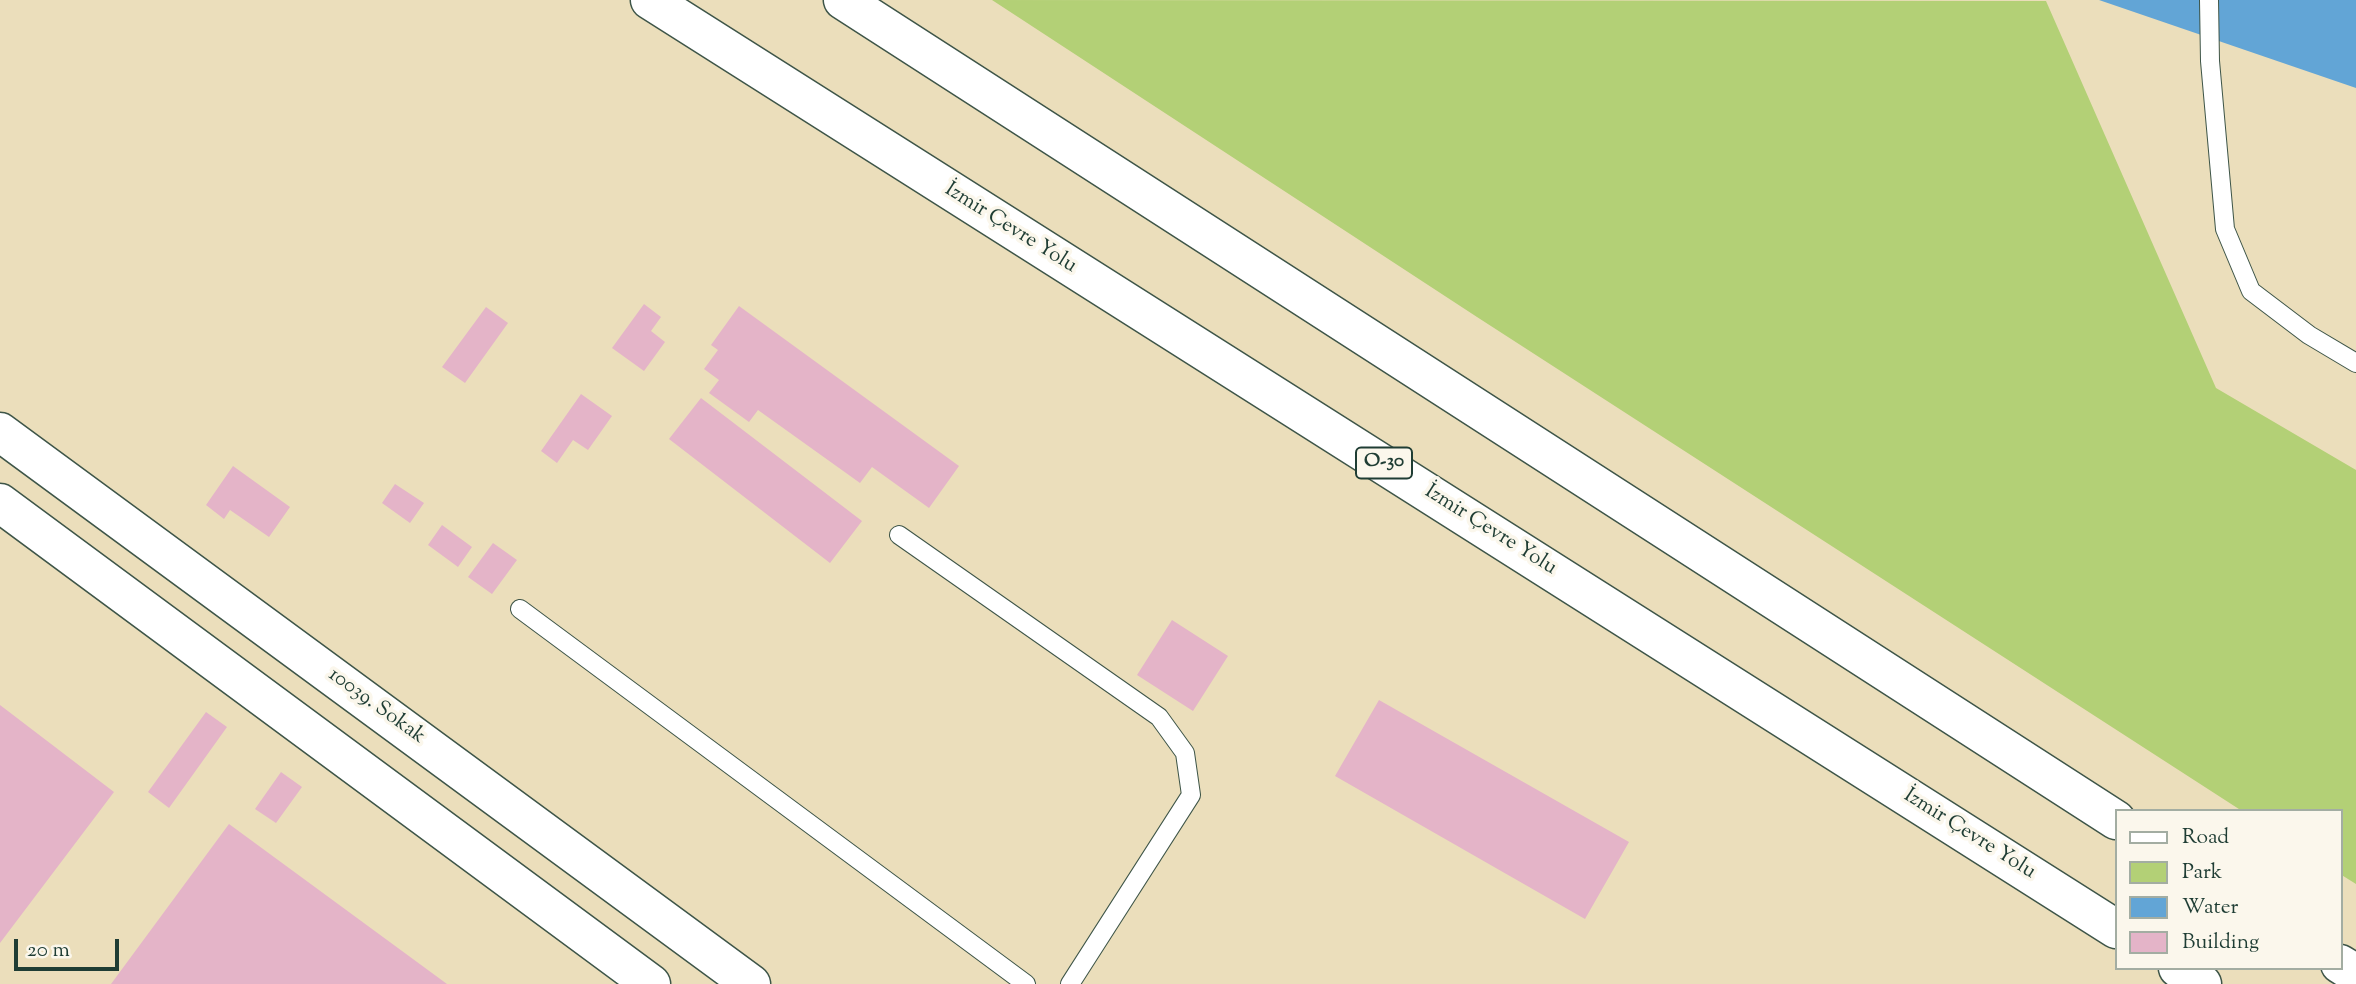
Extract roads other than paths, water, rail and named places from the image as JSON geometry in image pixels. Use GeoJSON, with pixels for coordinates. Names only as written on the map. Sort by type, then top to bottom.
{"type":"FeatureCollection","features":[{"type":"Feature","properties":{"kind":"main road","name":"İzmir Çevre Yolu"},"geometry":{"type":"LineString","coordinates":[[650,0],[2114,928]]}},
{"type":"Feature","properties":{"kind":"main road"},"geometry":{"type":"LineString","coordinates":[[843,0],[2114,819]]}},
{"type":"Feature","properties":{"kind":"main road","name":"10039. Sokak"},"geometry":{"type":"LineString","coordinates":[[0,432],[751,984]]}},
{"type":"Feature","properties":{"kind":"main road"},"geometry":{"type":"LineString","coordinates":[[0,503],[651,984]]}},
{"type":"Feature","properties":{"kind":"main road"},"geometry":{"type":"LineString","coordinates":[[2181,970],[2202,984]]}},
{"type":"Feature","properties":{"kind":"lane"},"geometry":{"type":"LineString","coordinates":[[2209,0],[2210,61],[2225,229],[2251,291],[2309,335],[2356,363]]}},
{"type":"Feature","properties":{"kind":"lane"},"geometry":{"type":"LineString","coordinates":[[899,535],[1159,717],[1185,752],[1191,795],[1070,984]]}},
{"type":"Feature","properties":{"kind":"lane"},"geometry":{"type":"LineString","coordinates":[[520,609],[1026,984]]}},
{"type":"Feature","properties":{"kind":"water"},"geometry":{"type":"Polygon","coordinates":[[[2099,0],[2356,0],[2356,88],[2099,0]]]}}]}
